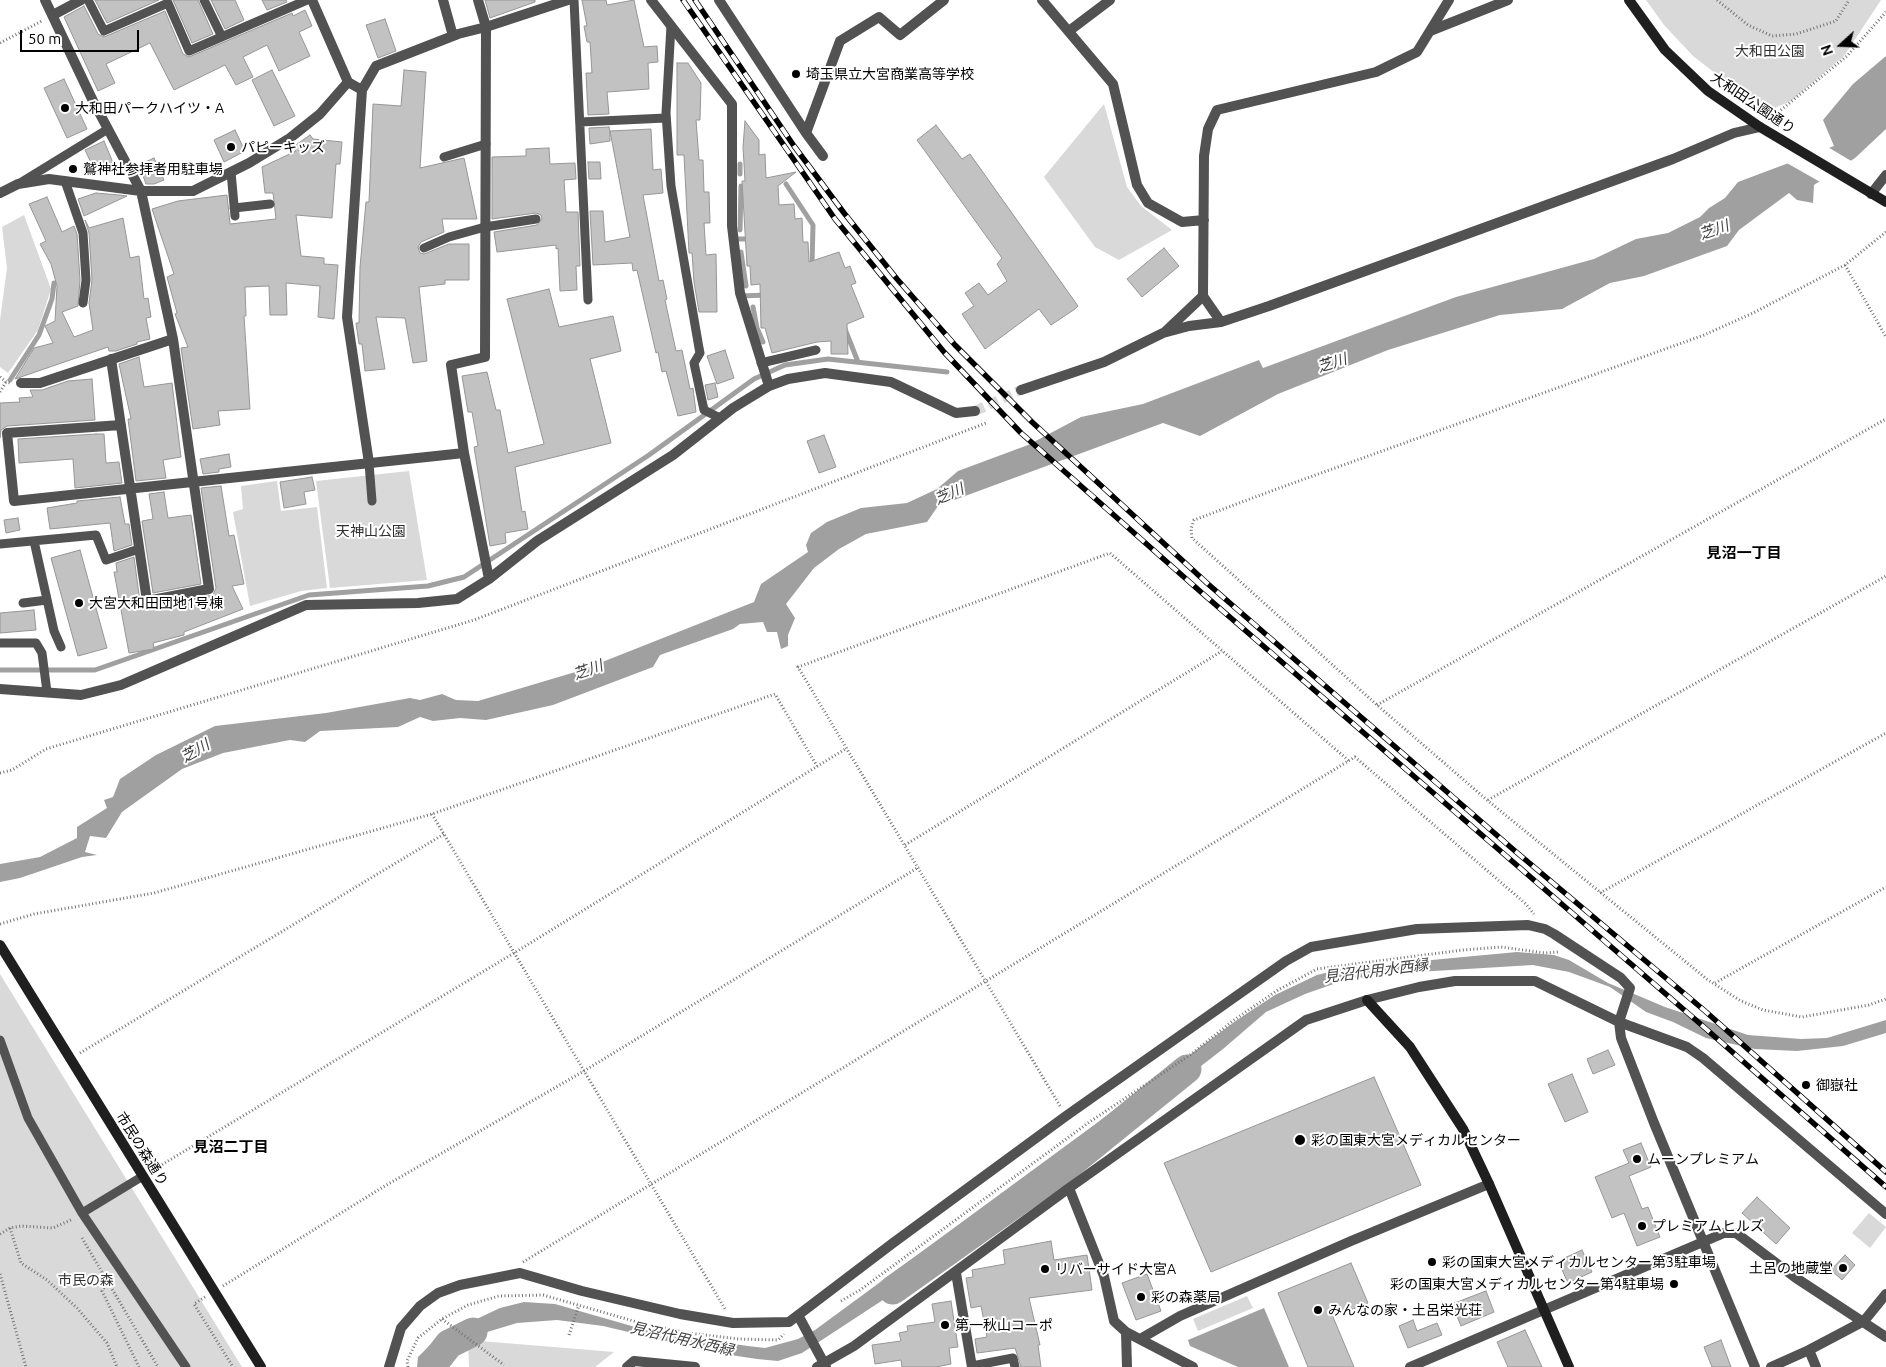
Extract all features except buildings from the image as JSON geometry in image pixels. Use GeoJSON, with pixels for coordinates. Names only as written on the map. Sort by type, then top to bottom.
{"type":"FeatureCollection","features":[{"type":"Feature","properties":{"kind":"street"},"geometry":{"type":"LineString","coordinates":[[45,0],[108,129],[141,191],[173,339],[209,589],[147,601],[112,359]]}},
{"type":"Feature","properties":{"kind":"street"},"geometry":{"type":"LineString","coordinates":[[53,15],[81,0]]}},
{"type":"Feature","properties":{"kind":"street"},"geometry":{"type":"LineString","coordinates":[[312,0],[348,82],[362,90]]}},
{"type":"Feature","properties":{"kind":"street"},"geometry":{"type":"LineString","coordinates":[[443,0],[453,36]]}},
{"type":"Feature","properties":{"kind":"street"},"geometry":{"type":"LineString","coordinates":[[478,0],[486,27],[485,357],[451,365],[464,453],[489,579]]}},
{"type":"Feature","properties":{"kind":"street"},"geometry":{"type":"LineString","coordinates":[[369,463],[347,317],[362,90],[376,66],[453,36],[568,0]]}},
{"type":"Feature","properties":{"kind":"street"},"geometry":{"type":"LineString","coordinates":[[651,0],[732,104],[732,226],[740,294],[769,386]]}},
{"type":"Feature","properties":{"kind":"street"},"geometry":{"type":"LineString","coordinates":[[718,0],[823,156]]}},
{"type":"Feature","properties":{"kind":"street"},"geometry":{"type":"LineString","coordinates":[[806,133],[840,41],[879,17],[900,35],[944,0]]}},
{"type":"Feature","properties":{"kind":"street"},"geometry":{"type":"LineString","coordinates":[[1042,0],[1113,84],[1137,185],[1148,203],[1182,222],[1204,220]]}},
{"type":"Feature","properties":{"kind":"street"},"geometry":{"type":"LineString","coordinates":[[1069,31],[1110,0]]}},
{"type":"Feature","properties":{"kind":"street"},"geometry":{"type":"LineString","coordinates":[[1221,322],[1203,296],[1204,156],[1208,129],[1217,110],[1376,72],[1417,52],[1450,0]]}},
{"type":"Feature","properties":{"kind":"street"},"geometry":{"type":"LineString","coordinates":[[1430,31],[1508,0]]}},
{"type":"Feature","properties":{"kind":"street","name":"大和田公園通り"},"geometry":{"type":"LineString","coordinates":[[1629,0],[1665,50],[1686,72],[1732,110],[1886,202]]}},
{"type":"Feature","properties":{"kind":"street"},"geometry":{"type":"LineString","coordinates":[[0,193],[18,184],[49,179],[141,191],[193,191],[231,172],[290,138],[320,114],[348,82]]}},
{"type":"Feature","properties":{"kind":"street"},"geometry":{"type":"LineString","coordinates":[[1021,390],[1104,362],[1163,333],[1189,326],[1221,322],[1673,159],[1734,133],[1760,127]]}},
{"type":"Feature","properties":{"kind":"street"},"geometry":{"type":"LineString","coordinates":[[1871,194],[1886,175]]}},
{"type":"Feature","properties":{"kind":"street"},"geometry":{"type":"LineString","coordinates":[[1163,333],[1203,296]]}},
{"type":"Feature","properties":{"kind":"street"},"geometry":{"type":"LineString","coordinates":[[21,383],[40,382],[173,339]]}},
{"type":"Feature","properties":{"kind":"street"},"geometry":{"type":"LineString","coordinates":[[0,689],[81,695],[121,685],[306,605],[418,603],[457,599],[489,579],[537,541],[673,455],[720,418],[769,386],[788,379],[825,373],[891,382],[956,413],[976,412]]}},
{"type":"Feature","properties":{"kind":"street"},"geometry":{"type":"LineString","coordinates":[[121,425],[8,433],[14,501],[464,453]]}},
{"type":"Feature","properties":{"kind":"street"},"geometry":{"type":"LineString","coordinates":[[389,1367],[401,1328],[420,1306],[438,1293],[460,1285],[520,1273],[582,1291],[662,1310],[733,1323],[789,1322],[799,1317],[893,1242],[1066,1116],[1286,961],[1311,947],[1417,930],[1528,925],[1545,929],[1621,978],[1630,988],[1621,1018],[1621,1038],[1650,1115],[1755,1367]]}},
{"type":"Feature","properties":{"kind":"street","name":"市民の森通り"},"geometry":{"type":"LineString","coordinates":[[0,945],[261,1367]]}},
{"type":"Feature","properties":{"kind":"street"},"geometry":{"type":"LineString","coordinates":[[799,1317],[823,1366],[956,1273],[1069,1188],[1306,1020],[1367,1000],[1419,987],[1455,981],[1535,981],[1686,1047],[1703,1058],[1886,1214]]}},
{"type":"Feature","properties":{"kind":"street"},"geometry":{"type":"LineString","coordinates":[[1367,1000],[1410,1047],[1437,1086],[1463,1129],[1569,1367]]}},
{"type":"Feature","properties":{"kind":"street"},"geometry":{"type":"LineString","coordinates":[[1140,1339],[1180,1316],[1351,1241],[1489,1184]]}},
{"type":"Feature","properties":{"kind":"street"},"geometry":{"type":"LineString","coordinates":[[1069,1188],[1104,1276],[1114,1321],[1126,1332],[1193,1367]]}},
{"type":"Feature","properties":{"kind":"street"},"geometry":{"type":"LineString","coordinates":[[1410,1367],[1724,1233],[1736,1233],[1796,1278],[1886,1337]]}},
{"type":"Feature","properties":{"kind":"street"},"geometry":{"type":"LineString","coordinates":[[956,1273],[972,1366]]}},
{"type":"Feature","properties":{"kind":"street"},"geometry":{"type":"LineString","coordinates":[[1771,1367],[1809,1350],[1864,1321],[1886,1294]]}},
{"type":"Feature","properties":{"kind":"street"},"geometry":{"type":"LineString","coordinates":[[1126,1332],[1127,1367]]}},
{"type":"Feature","properties":{"kind":"street"},"geometry":{"type":"LineString","coordinates":[[1809,1350],[1816,1367]]}},
{"type":"Feature","properties":{"kind":"street"},"geometry":{"type":"LineString","coordinates":[[627,1367],[634,1361],[695,1367]]}},
{"type":"Feature","properties":{"kind":"lane"},"geometry":{"type":"LineString","coordinates":[[88,0],[104,31],[168,3],[189,51],[307,0]]}},
{"type":"Feature","properties":{"kind":"lane"},"geometry":{"type":"LineString","coordinates":[[204,0],[222,37]]}},
{"type":"Feature","properties":{"kind":"lane"},"geometry":{"type":"LineString","coordinates":[[574,0],[588,300]]}},
{"type":"Feature","properties":{"kind":"lane"},"geometry":{"type":"LineString","coordinates":[[671,26],[666,118],[671,186],[700,353],[694,363],[704,410],[720,418]]}},
{"type":"Feature","properties":{"kind":"lane"},"geometry":{"type":"LineString","coordinates":[[580,122],[666,118]]}},
{"type":"Feature","properties":{"kind":"lane"},"geometry":{"type":"LineString","coordinates":[[18,184],[108,129]]}},
{"type":"Feature","properties":{"kind":"lane"},"geometry":{"type":"LineString","coordinates":[[444,157],[486,144]]}},
{"type":"Feature","properties":{"kind":"lane"},"geometry":{"type":"LineString","coordinates":[[231,172],[234,212],[270,204]]}},
{"type":"Feature","properties":{"kind":"lane"},"geometry":{"type":"LineString","coordinates":[[65,181],[83,233],[86,280],[83,302]]}},
{"type":"Feature","properties":{"kind":"lane"},"geometry":{"type":"LineString","coordinates":[[424,248],[449,237],[485,227],[536,219]]}},
{"type":"Feature","properties":{"kind":"lane"},"geometry":{"type":"LineString","coordinates":[[761,362],[816,350]]}},
{"type":"Feature","properties":{"kind":"lane"},"geometry":{"type":"LineString","coordinates":[[369,463],[372,501]]}},
{"type":"Feature","properties":{"kind":"lane"},"geometry":{"type":"LineString","coordinates":[[0,544],[96,535],[106,560],[139,549]]}},
{"type":"Feature","properties":{"kind":"lane"},"geometry":{"type":"LineString","coordinates":[[34,541],[54,631],[61,647]]}},
{"type":"Feature","properties":{"kind":"lane"},"geometry":{"type":"LineString","coordinates":[[23,603],[47,600]]}},
{"type":"Feature","properties":{"kind":"lane"},"geometry":{"type":"LineString","coordinates":[[0,642],[36,643],[42,653],[46,692]]}},
{"type":"Feature","properties":{"kind":"lane"},"geometry":{"type":"LineString","coordinates":[[0,1040],[28,1118],[82,1213],[186,1367]]}},
{"type":"Feature","properties":{"kind":"lane"},"geometry":{"type":"LineString","coordinates":[[82,1213],[143,1176]]}},
{"type":"Feature","properties":{"kind":"lane"},"geometry":{"type":"LineString","coordinates":[[972,1366],[1013,1358],[1014,1367]]}},
{"type":"Feature","properties":{"kind":"path"},"geometry":{"type":"LineString","coordinates":[[1717,0],[1748,25],[1772,36],[1796,34],[1836,21],[1849,0]]}},
{"type":"Feature","properties":{"kind":"path"},"geometry":{"type":"LineString","coordinates":[[1780,110],[1847,56],[1886,12]]}},
{"type":"Feature","properties":{"kind":"path"},"geometry":{"type":"LineString","coordinates":[[0,43],[53,15]]}},
{"type":"Feature","properties":{"kind":"path"},"geometry":{"type":"LineString","coordinates":[[1886,232],[1845,265],[1704,335],[1194,520],[1191,529],[1192,538],[1376,705],[1600,893],[1715,983],[1741,1001],[1763,1010],[1802,1017],[1869,1005],[1886,999]]}},
{"type":"Feature","properties":{"kind":"path"},"geometry":{"type":"LineString","coordinates":[[1845,265],[1886,337]]}},
{"type":"Feature","properties":{"kind":"path"},"geometry":{"type":"LineString","coordinates":[[0,377],[7,382],[0,392]]}},
{"type":"Feature","properties":{"kind":"path"},"geometry":{"type":"LineString","coordinates":[[1376,705],[1886,419]]}},
{"type":"Feature","properties":{"kind":"path"},"geometry":{"type":"LineString","coordinates":[[0,773],[12,770],[46,750],[474,620],[986,423]]}},
{"type":"Feature","properties":{"kind":"path"},"geometry":{"type":"LineString","coordinates":[[1066,1116],[987,981],[798,668],[1110,553],[1349,761]]}},
{"type":"Feature","properties":{"kind":"path"},"geometry":{"type":"LineString","coordinates":[[1488,800],[1886,576]]}},
{"type":"Feature","properties":{"kind":"path"},"geometry":{"type":"LineString","coordinates":[[905,845],[1222,651]]}},
{"type":"Feature","properties":{"kind":"path"},"geometry":{"type":"LineString","coordinates":[[0,924],[34,914],[154,893],[432,814],[775,694],[817,766]]}},
{"type":"Feature","properties":{"kind":"path"},"geometry":{"type":"LineString","coordinates":[[1600,893],[1886,732]]}},
{"type":"Feature","properties":{"kind":"path"},"geometry":{"type":"LineString","coordinates":[[143,1176],[514,953],[847,748]]}},
{"type":"Feature","properties":{"kind":"path"},"geometry":{"type":"LineString","coordinates":[[499,1277],[1355,757],[1512,891],[1526,904],[1545,929]]}},
{"type":"Feature","properties":{"kind":"path"},"geometry":{"type":"LineString","coordinates":[[432,814],[733,1323]]}},
{"type":"Feature","properties":{"kind":"path"},"geometry":{"type":"LineString","coordinates":[[70,1059],[444,834]]}},
{"type":"Feature","properties":{"kind":"path"},"geometry":{"type":"LineString","coordinates":[[233,1367],[194,1304],[383,1187],[584,1071],[919,868]]}},
{"type":"Feature","properties":{"kind":"path"},"geometry":{"type":"LineString","coordinates":[[1715,983],[1886,887]]}},
{"type":"Feature","properties":{"kind":"path"},"geometry":{"type":"LineString","coordinates":[[836,1303],[860,1290],[1088,1123],[1190,1055],[1234,1020],[1278,990],[1317,969],[1501,947],[1545,953],[1578,951]]}},
{"type":"Feature","properties":{"kind":"path"},"geometry":{"type":"LineString","coordinates":[[0,1234],[10,1228],[53,1228],[72,1220],[76,1228]]}},
{"type":"Feature","properties":{"kind":"path"},"geometry":{"type":"LineString","coordinates":[[10,1228],[21,1262],[47,1280],[77,1308],[107,1343],[117,1367]]}},
{"type":"Feature","properties":{"kind":"path"},"geometry":{"type":"LineString","coordinates":[[81,1235],[158,1367]]}},
{"type":"Feature","properties":{"kind":"path"},"geometry":{"type":"LineString","coordinates":[[0,1274],[26,1367]]}},
{"type":"Feature","properties":{"kind":"path"},"geometry":{"type":"LineString","coordinates":[[108,1282],[102,1291],[139,1367]]}},
{"type":"Feature","properties":{"kind":"path"},"geometry":{"type":"LineString","coordinates":[[408,1367],[407,1361],[418,1338],[442,1319],[468,1305],[499,1296],[542,1295],[637,1322],[688,1333],[754,1340]]}},
{"type":"Feature","properties":{"kind":"path"},"geometry":{"type":"LineString","coordinates":[[569,1336],[579,1305]]}},
{"type":"Feature","properties":{"kind":"path"},"geometry":{"type":"LineString","coordinates":[[442,1319],[504,1366]]}},
{"type":"Feature","properties":{"kind":"green space","name":"大和田公園"},"geometry":{"type":"Polygon","coordinates":[[[1646,0],[1881,0],[1844,56],[1791,101],[1765,112],[1693,56],[1664,25],[1646,0]]]}},
{"type":"Feature","properties":{"kind":"green space"},"geometry":{"type":"Polygon","coordinates":[[[1104,104],[1127,187],[1141,206],[1172,230],[1119,260],[1095,247],[1044,177],[1104,104]]]}},
{"type":"Feature","properties":{"kind":"green space"},"geometry":{"type":"Polygon","coordinates":[[[24,215],[51,289],[38,330],[8,373],[0,367],[0,320],[7,268],[2,227],[24,215]]]}},
{"type":"Feature","properties":{"kind":"green space","name":"天神山公園"},"geometry":{"type":"Polygon","coordinates":[[[409,471],[427,580],[330,588],[316,481],[409,471]]]}},
{"type":"Feature","properties":{"kind":"green space"},"geometry":{"type":"Polygon","coordinates":[[[277,481],[281,511],[317,507],[327,588],[301,591],[250,606],[233,512],[243,509],[241,486],[277,481]]]}},
{"type":"Feature","properties":{"kind":"green space","name":"市民の森"},"geometry":{"type":"Polygon","coordinates":[[[0,974],[242,1367],[0,1367],[0,974]]]}},
{"type":"Feature","properties":{"kind":"green space"},"geometry":{"type":"Polygon","coordinates":[[[1869,1213],[1886,1227],[1870,1248],[1852,1233],[1869,1213]]]}},
{"type":"Feature","properties":{"kind":"green space"},"geometry":{"type":"Polygon","coordinates":[[[1247,1296],[1253,1308],[1198,1331],[1193,1319],[1247,1296]]]}},
{"type":"Feature","properties":{"kind":"green space"},"geometry":{"type":"Polygon","coordinates":[[[468,1340],[614,1352],[595,1367],[469,1367],[468,1340]]]}},
{"type":"Feature","properties":{"kind":"water","name":"芝川"},"geometry":{"type":"Polygon","coordinates":[[[1886,56],[1886,129],[1855,158],[1814,185],[1813,203],[1797,200],[1789,193],[1739,230],[1727,246],[1644,276],[1610,283],[1562,309],[1500,315],[1388,350],[1278,394],[1200,436],[1163,423],[938,506],[927,522],[866,534],[839,549],[814,568],[786,604],[795,618],[788,635],[788,646],[781,649],[777,632],[767,632],[763,622],[740,624],[733,629],[660,655],[653,667],[553,705],[486,720],[460,718],[433,721],[420,717],[398,727],[320,731],[305,742],[290,740],[223,753],[182,769],[122,812],[106,838],[90,836],[85,852],[97,855],[82,857],[20,878],[0,882],[0,864],[40,857],[77,838],[77,827],[107,808],[104,800],[113,797],[120,779],[156,755],[215,726],[326,713],[410,698],[420,700],[442,694],[456,700],[478,701],[582,670],[754,602],[761,584],[808,552],[806,545],[811,533],[827,522],[861,508],[907,503],[937,489],[958,471],[1028,445],[1081,417],[1143,404],[1259,360],[1263,368],[1456,297],[1594,259],[1636,239],[1668,233],[1700,217],[1709,208],[1725,198],[1738,182],[1834,146],[1823,120],[1853,84],[1886,56]]]}},
{"type":"Feature","properties":{"kind":"water","name":"見沼代用水西縁"},"geometry":{"type":"Polygon","coordinates":[[[1517,952],[1554,955],[1569,960],[1608,983],[1665,1007],[1748,1035],[1801,1039],[1827,1038],[1886,1020],[1886,1033],[1843,1046],[1797,1051],[1755,1049],[1706,1038],[1673,1022],[1646,1012],[1610,987],[1569,972],[1533,965],[1384,974],[1345,980],[1305,994],[1266,1012],[1223,1049],[1174,1087],[1156,1094],[1148,1102],[1142,1101],[1096,1139],[1085,1144],[1069,1160],[1064,1163],[1061,1161],[1051,1172],[934,1258],[918,1277],[802,1353],[778,1361],[757,1359],[717,1353],[603,1326],[557,1320],[517,1323],[484,1333],[433,1357],[433,1367],[417,1367],[418,1357],[447,1333],[500,1308],[524,1302],[555,1304],[656,1333],[748,1346],[765,1348],[798,1339],[815,1330],[1237,1020],[1275,995],[1317,975],[1346,968],[1517,952]]]}},
{"type":"Feature","properties":{"kind":"water"},"geometry":{"type":"Polygon","coordinates":[[[1264,1308],[1289,1367],[1238,1367],[1190,1346],[1188,1340],[1264,1308]]]}},
{"type":"Feature","properties":{"kind":"pier"},"geometry":{"type":"Polygon","coordinates":[[[1826,146],[1853,162],[1822,183],[1785,162],[1826,146]]]}},
{"type":"Feature","properties":{"kind":"waterway"},"geometry":{"type":"LineString","coordinates":[[740,164],[740,174]]}},
{"type":"Feature","properties":{"kind":"waterway"},"geometry":{"type":"LineString","coordinates":[[786,184],[813,225],[812,265]]}},
{"type":"Feature","properties":{"kind":"waterway"},"geometry":{"type":"LineString","coordinates":[[740,230],[741,186]]}},
{"type":"Feature","properties":{"kind":"waterway"},"geometry":{"type":"LineString","coordinates":[[733,239],[751,239]]}},
{"type":"Feature","properties":{"kind":"waterway"},"geometry":{"type":"LineString","coordinates":[[741,252],[746,286]]}},
{"type":"Feature","properties":{"kind":"waterway"},"geometry":{"type":"LineString","coordinates":[[10,380],[39,335],[52,299],[54,283]]}},
{"type":"Feature","properties":{"kind":"waterway"},"geometry":{"type":"LineString","coordinates":[[741,296],[767,295]]}},
{"type":"Feature","properties":{"kind":"waterway"},"geometry":{"type":"LineString","coordinates":[[753,307],[757,328],[763,342]]}},
{"type":"Feature","properties":{"kind":"waterway"},"geometry":{"type":"LineString","coordinates":[[845,329],[858,362]]}},
{"type":"Feature","properties":{"kind":"waterway"},"geometry":{"type":"LineString","coordinates":[[0,670],[95,670],[309,595],[428,586],[464,577],[649,455],[754,379],[785,365],[828,359],[947,372]]}},
{"type":"Feature","properties":{"kind":"waterway","name":"見沼代用水西緑"},"geometry":{"type":"LineString","coordinates":[[893,1290],[1066,1167],[1187,1069]]}},
{"type":"Feature","properties":{"kind":"waterway","name":"見沼代用水西緑"},"geometry":{"type":"LineString","coordinates":[[434,1367],[435,1362],[449,1344],[473,1332]]}},
{"type":"Feature","properties":{"kind":"tunnel"},"geometry":{"type":"LineString","coordinates":[[975,411],[1021,390]]}},
{"type":"Feature","properties":{"kind":"railway"},"geometry":{"type":"LineString","coordinates":[[683,0],[835,219],[944,352],[1021,433],[1202,593],[1886,1187]]}},
{"type":"Feature","properties":{"kind":"railway"},"geometry":{"type":"LineString","coordinates":[[695,0],[794,146],[844,213],[897,279],[955,345],[1032,422],[1208,584],[1515,851],[1705,1011],[1886,1172]]}},
{"type":"Feature","properties":{"kind":"place","name":"埼玉県立大宮商業高等学校"},"geometry":{"type":"Point","coordinates":[796,74]}},
{"type":"Feature","properties":{"kind":"place","name":"大和田パークハイツ・A"},"geometry":{"type":"Point","coordinates":[65,108]}},
{"type":"Feature","properties":{"kind":"place","name":"パピーキッズ"},"geometry":{"type":"Point","coordinates":[231,147]}},
{"type":"Feature","properties":{"kind":"place","name":"鷲神社参拝者用駐車場"},"geometry":{"type":"Point","coordinates":[73,169]}},
{"type":"Feature","properties":{"kind":"place","name":"大宮大和田団地1号棟"},"geometry":{"type":"Point","coordinates":[79,603]}},
{"type":"Feature","properties":{"kind":"place","name":"御嶽社"},"geometry":{"type":"Point","coordinates":[1806,1085]}},
{"type":"Feature","properties":{"kind":"place","name":"彩の国東大宮メディカルセンター"},"geometry":{"type":"Point","coordinates":[1300,1140]}},
{"type":"Feature","properties":{"kind":"place","name":"ムーンプレミアム"},"geometry":{"type":"Point","coordinates":[1637,1159]}},
{"type":"Feature","properties":{"kind":"place","name":"プレミアムヒルズ"},"geometry":{"type":"Point","coordinates":[1642,1226]}},
{"type":"Feature","properties":{"kind":"place","name":"彩の国東大宮メディカルセンター第3駐車場"},"geometry":{"type":"Point","coordinates":[1432,1262]}},
{"type":"Feature","properties":{"kind":"place","name":"土呂の地蔵堂"},"geometry":{"type":"Point","coordinates":[1843,1268]}},
{"type":"Feature","properties":{"kind":"place","name":"リバーサイド大宮A"},"geometry":{"type":"Point","coordinates":[1045,1269]}},
{"type":"Feature","properties":{"kind":"place","name":"彩の国東大宮メディカルセンター第4駐車場"},"geometry":{"type":"Point","coordinates":[1674,1284]}},
{"type":"Feature","properties":{"kind":"place","name":"彩の森薬局"},"geometry":{"type":"Point","coordinates":[1141,1297]}},
{"type":"Feature","properties":{"kind":"place","name":"みんなの家・土呂栄光荘"},"geometry":{"type":"Point","coordinates":[1318,1310]}},
{"type":"Feature","properties":{"kind":"place","name":"第一秋山コーポ"},"geometry":{"type":"Point","coordinates":[945,1325]}},
{"type":"Feature","properties":{"kind":"district","name":"見沼一丁目"},"geometry":{"type":"Point","coordinates":[1744,553]}},
{"type":"Feature","properties":{"kind":"district","name":"見沼二丁目"},"geometry":{"type":"Point","coordinates":[231,1147]}}]}
